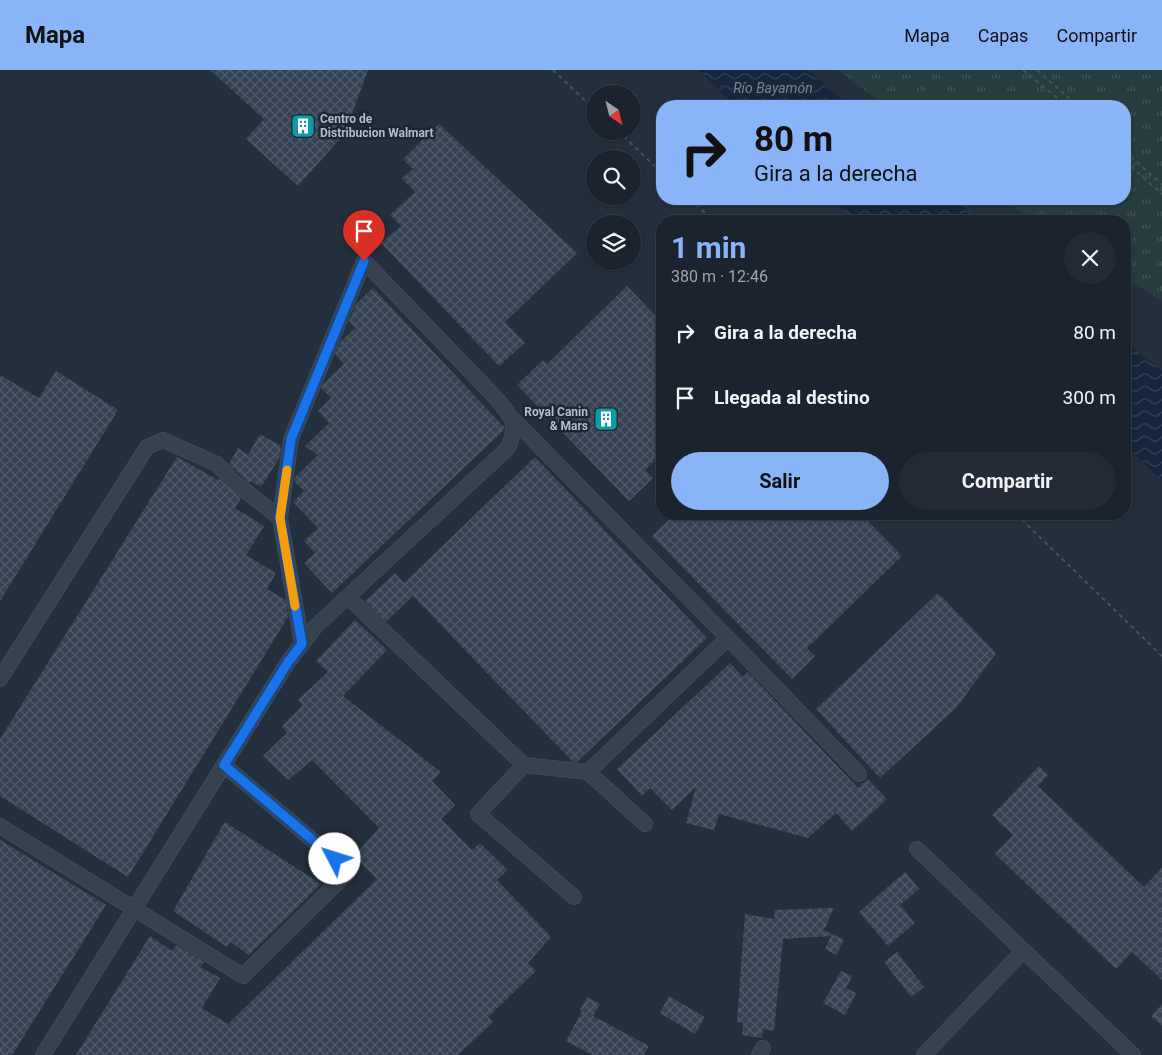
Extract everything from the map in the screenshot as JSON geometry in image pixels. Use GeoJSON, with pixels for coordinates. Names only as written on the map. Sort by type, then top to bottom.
{"type":"FeatureCollection","features":[{"type":"Feature","properties":{"kind":"street"},"geometry":{"type":"LineString","coordinates":[[302,644],[280,518],[291,439],[364,261],[495,397],[511,417],[859,774]]}},
{"type":"Feature","properties":{"kind":"street"},"geometry":{"type":"LineString","coordinates":[[43,1055],[288,662],[315,627],[508,448],[514,435],[511,417]]}},
{"type":"Feature","properties":{"kind":"street"},"geometry":{"type":"LineString","coordinates":[[0,679],[147,446],[163,440],[217,464],[234,482],[280,518]]}},
{"type":"Feature","properties":{"kind":"street"},"geometry":{"type":"LineString","coordinates":[[348,596],[524,765],[588,772],[645,824]]}},
{"type":"Feature","properties":{"kind":"street"},"geometry":{"type":"LineString","coordinates":[[588,772],[728,638]]}},
{"type":"Feature","properties":{"kind":"street"},"geometry":{"type":"LineString","coordinates":[[0,826],[243,976],[349,871],[224,765]]}},
{"type":"Feature","properties":{"kind":"street"},"geometry":{"type":"LineString","coordinates":[[524,765],[478,814],[574,897]]}},
{"type":"Feature","properties":{"kind":"street"},"geometry":{"type":"LineString","coordinates":[[917,849],[1133,1055]]}},
{"type":"Feature","properties":{"kind":"street"},"geometry":{"type":"LineString","coordinates":[[924,1055],[1023,951]]}},
{"type":"Feature","properties":{"kind":"path"},"geometry":{"type":"LineString","coordinates":[[553,70],[586,101]]}},
{"type":"Feature","properties":{"kind":"path"},"geometry":{"type":"LineString","coordinates":[[1023,70],[1060,100]]}},
{"type":"Feature","properties":{"kind":"path"},"geometry":{"type":"LineString","coordinates":[[1037,70],[1071,100]]}},
{"type":"Feature","properties":{"kind":"path"},"geometry":{"type":"LineString","coordinates":[[627,140],[656,167]]}},
{"type":"Feature","properties":{"kind":"path"},"geometry":{"type":"LineString","coordinates":[[1131,157],[1162,185]]}},
{"type":"Feature","properties":{"kind":"path"},"geometry":{"type":"LineString","coordinates":[[1131,166],[1162,194]]}},
{"type":"Feature","properties":{"kind":"path"},"geometry":{"type":"LineString","coordinates":[[697,205],[707,215]]}},
{"type":"Feature","properties":{"kind":"path"},"geometry":{"type":"LineString","coordinates":[[1022,520],[1162,656]]}},
{"type":"Feature","properties":{"kind":"green space"},"geometry":{"type":"Polygon","coordinates":[[[839,70],[1162,70],[1162,301],[1131,282],[1131,215],[1025,215],[1011,205],[1131,205],[1131,100],[877,100],[839,70]]]}},
{"type":"Feature","properties":{"kind":"water","name":"Río Bayamón"},"geometry":{"type":"Polygon","coordinates":[[[699,70],[808,70],[842,100],[729,100],[699,70]]]}},
{"type":"Feature","properties":{"kind":"water"},"geometry":{"type":"Polygon","coordinates":[[[838,205],[961,205],[972,215],[848,215],[838,205]]]}},
{"type":"Feature","properties":{"kind":"water"},"geometry":{"type":"Polygon","coordinates":[[[1131,347],[1162,371],[1162,480],[1131,452],[1131,347]]]}},
{"type":"Feature","properties":{"kind":"building","name":"Centro de Distribucion Walmart"},"geometry":{"type":"Polygon","coordinates":[[[210,70],[368,70],[345,133],[298,186],[246,139],[264,119],[210,70]]]}},
{"type":"Feature","properties":{"kind":"building"},"geometry":{"type":"Polygon","coordinates":[[[439,124],[577,253],[505,322],[525,343],[499,366],[381,243],[401,226],[390,215],[415,192],[402,178],[413,169],[403,159],[439,124]]]}},
{"type":"Feature","properties":{"kind":"building","name":"Royal Canin & Mars"},"geometry":{"type":"Polygon","coordinates":[[[627,286],[656,317],[656,459],[645,470],[653,478],[629,501],[517,385],[543,360],[547,364],[627,286]]]}},
{"type":"Feature","properties":{"kind":"building"},"geometry":{"type":"Polygon","coordinates":[[[373,288],[504,427],[504,430],[332,593],[304,563],[315,553],[304,541],[318,528],[293,502],[304,491],[294,481],[294,478],[318,455],[305,446],[329,423],[318,411],[331,398],[321,388],[344,364],[335,354],[340,342],[355,328],[349,321],[356,304],[373,288]]]}},
{"type":"Feature","properties":{"kind":"building"},"geometry":{"type":"Polygon","coordinates":[[[56,371],[118,410],[0,601],[0,375],[39,398],[56,371]]]}},
{"type":"Feature","properties":{"kind":"building"},"geometry":{"type":"Polygon","coordinates":[[[260,434],[281,446],[280,457],[261,487],[251,481],[249,483],[229,464],[238,448],[248,455],[260,434]]]}},
{"type":"Feature","properties":{"kind":"building"},"geometry":{"type":"Polygon","coordinates":[[[177,457],[219,479],[241,498],[235,508],[264,526],[246,555],[276,573],[267,589],[286,600],[288,617],[128,877],[0,796],[0,739],[177,457]]]}},
{"type":"Feature","properties":{"kind":"building"},"geometry":{"type":"Polygon","coordinates":[[[535,457],[707,638],[577,762],[573,762],[413,596],[386,622],[365,601],[395,573],[404,583],[535,457]]]}},
{"type":"Feature","properties":{"kind":"building"},"geometry":{"type":"Polygon","coordinates":[[[669,520],[867,520],[902,556],[807,648],[815,656],[792,679],[652,536],[669,520]]]}},
{"type":"Feature","properties":{"kind":"building"},"geometry":{"type":"Polygon","coordinates":[[[938,593],[996,653],[957,707],[880,778],[816,709],[938,593]]]}},
{"type":"Feature","properties":{"kind":"building"},"geometry":{"type":"Polygon","coordinates":[[[355,620],[387,650],[343,696],[441,772],[432,781],[455,805],[441,819],[472,850],[480,843],[508,870],[497,880],[551,937],[528,963],[536,971],[488,1017],[493,1022],[458,1055],[76,1055],[150,936],[172,951],[176,945],[204,962],[200,967],[220,978],[202,1008],[228,1024],[377,879],[354,856],[379,828],[312,760],[288,780],[263,756],[287,733],[282,726],[303,705],[298,700],[328,672],[316,661],[355,620]]]}},
{"type":"Feature","properties":{"kind":"building"},"geometry":{"type":"Polygon","coordinates":[[[730,663],[743,677],[748,672],[858,788],[868,779],[887,799],[852,831],[836,813],[808,838],[719,814],[714,830],[686,823],[696,787],[672,810],[650,788],[642,796],[617,769],[730,663]]]}},
{"type":"Feature","properties":{"kind":"building"},"geometry":{"type":"Polygon","coordinates":[[[1039,766],[1048,775],[1038,786],[1144,887],[1162,868],[1162,980],[1132,952],[1116,969],[995,854],[1013,835],[992,815],[1039,766]]]}},
{"type":"Feature","properties":{"kind":"building"},"geometry":{"type":"Polygon","coordinates":[[[225,822],[321,884],[249,955],[231,942],[227,947],[173,911],[225,822]]]}},
{"type":"Feature","properties":{"kind":"building"},"geometry":{"type":"Polygon","coordinates":[[[0,840],[106,905],[12,1055],[0,1055],[0,840]]]}},
{"type":"Feature","properties":{"kind":"building"},"geometry":{"type":"Polygon","coordinates":[[[905,872],[919,889],[900,905],[915,923],[888,946],[859,912],[905,872]]]}},
{"type":"Feature","properties":{"kind":"building"},"geometry":{"type":"Polygon","coordinates":[[[834,908],[824,930],[844,940],[836,955],[825,949],[831,936],[783,939],[774,1031],[763,1029],[762,1038],[742,1035],[743,1023],[737,1022],[745,914],[774,919],[775,910],[834,908]]]}},
{"type":"Feature","properties":{"kind":"building"},"geometry":{"type":"Polygon","coordinates":[[[897,952],[924,987],[911,997],[884,962],[897,952]]]}},
{"type":"Feature","properties":{"kind":"building"},"geometry":{"type":"Polygon","coordinates":[[[841,971],[852,976],[846,988],[856,993],[845,1015],[823,1003],[841,971]]]}},
{"type":"Feature","properties":{"kind":"building"},"geometry":{"type":"Polygon","coordinates":[[[669,996],[705,1017],[695,1034],[660,1013],[669,996]]]}},
{"type":"Feature","properties":{"kind":"building"},"geometry":{"type":"Polygon","coordinates":[[[587,997],[600,1004],[593,1016],[649,1046],[644,1055],[592,1055],[566,1041],[582,1011],[580,1010],[587,997]]]}},
{"type":"Feature","properties":{"kind":"building"},"geometry":{"type":"Polygon","coordinates":[[[1162,1004],[1162,1026],[1151,1016],[1162,1004]]]}},
{"type":"Feature","properties":{"kind":"slow traffic"},"geometry":{"type":"LineString","coordinates":[[287,470],[280,518],[295,606]]}},
{"type":"Feature","properties":{"kind":"place","name":"Centro de Distribucion Walmart"},"geometry":{"type":"Point","coordinates":[303,126]}},
{"type":"Feature","properties":{"kind":"place","name":"Royal Canin & Mars"},"geometry":{"type":"Point","coordinates":[606,419]}},
{"type":"Feature","properties":{"kind":"route"},"geometry":{"type":"LineString","coordinates":[[335,859],[224,765],[288,662],[302,644],[280,518],[291,439],[364,261]]}}]}
